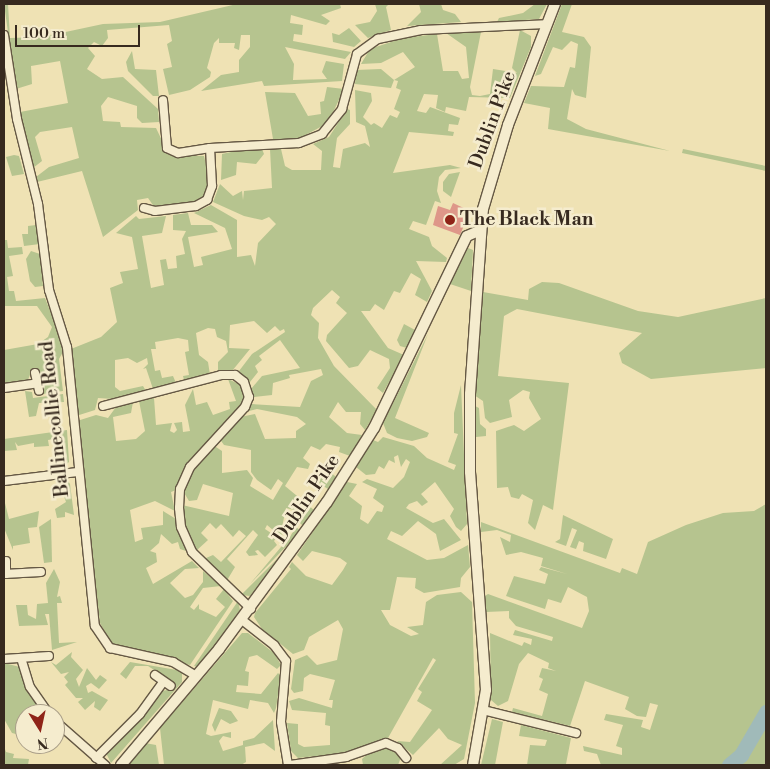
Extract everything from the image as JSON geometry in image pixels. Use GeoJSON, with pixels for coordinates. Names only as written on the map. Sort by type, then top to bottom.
{"type":"FeatureCollection","features":[{"type":"Feature","properties":{"kind":"street","name":"Dublin Pike"},"geometry":{"type":"LineString","coordinates":[[472,765],[486,690],[470,472],[470,394],[481,230],[490,178],[555,4]]}},
{"type":"Feature","properties":{"kind":"street"},"geometry":{"type":"LineString","coordinates":[[164,100],[167,148],[178,153],[210,148],[299,143],[322,134],[342,109],[357,54],[378,39],[428,30],[547,24]]}},
{"type":"Feature","properties":{"kind":"street","name":"Ballinecollie Road"},"geometry":{"type":"LineString","coordinates":[[4,35],[16,119],[38,204],[49,290],[67,347],[76,472],[98,633],[110,648],[121,653],[173,662],[196,676]]}},
{"type":"Feature","properties":{"kind":"street"},"geometry":{"type":"LineString","coordinates":[[144,208],[170,210],[196,206],[207,200],[213,179],[210,148]]}},
{"type":"Feature","properties":{"kind":"street","name":"Dublin Pike"},"geometry":{"type":"LineString","coordinates":[[120,765],[242,620],[297,548],[374,428],[467,236],[481,230]]}},
{"type":"Feature","properties":{"kind":"street"},"geometry":{"type":"LineString","coordinates":[[4,388],[38,387],[35,372]]}},
{"type":"Feature","properties":{"kind":"street"},"geometry":{"type":"LineString","coordinates":[[103,406],[221,375],[235,375],[244,382],[248,397],[245,407],[190,467],[180,489],[179,508],[180,527],[192,552],[251,608]]}},
{"type":"Feature","properties":{"kind":"street"},"geometry":{"type":"LineString","coordinates":[[4,481],[76,472]]}},
{"type":"Feature","properties":{"kind":"street"},"geometry":{"type":"LineString","coordinates":[[6,561],[5,574],[41,572]]}},
{"type":"Feature","properties":{"kind":"street"},"geometry":{"type":"LineString","coordinates":[[242,620],[274,645],[286,661],[281,722],[290,765],[346,758],[386,743],[398,748],[406,758]]}},
{"type":"Feature","properties":{"kind":"street"},"geometry":{"type":"LineString","coordinates":[[4,659],[49,656]]}},
{"type":"Feature","properties":{"kind":"street"},"geometry":{"type":"LineString","coordinates":[[21,658],[30,687],[42,704]]}},
{"type":"Feature","properties":{"kind":"street"},"geometry":{"type":"LineString","coordinates":[[155,675],[162,682],[172,686]]}},
{"type":"Feature","properties":{"kind":"street"},"geometry":{"type":"LineString","coordinates":[[96,758],[140,714],[162,682]]}},
{"type":"Feature","properties":{"kind":"street"},"geometry":{"type":"LineString","coordinates":[[483,710],[576,733]]}},
{"type":"Feature","properties":{"kind":"street"},"geometry":{"type":"LineString","coordinates":[[65,730],[105,765]]}},
{"type":"Feature","properties":{"kind":"green space"},"geometry":{"type":"Polygon","coordinates":[[[4,4],[8,4],[10,38],[42,37],[103,24],[160,22],[237,4],[340,4],[341,8],[321,15],[330,21],[326,25],[291,15],[290,23],[303,25],[302,35],[294,34],[293,41],[351,52],[345,59],[285,47],[294,64],[293,80],[327,79],[322,72],[326,61],[344,64],[342,81],[264,86],[262,81],[201,91],[221,75],[239,72],[239,60],[250,47],[250,35],[241,35],[239,50],[234,48],[235,43],[219,43],[219,38],[214,43],[207,68],[211,72],[210,77],[190,90],[169,95],[163,69],[172,67],[167,44],[172,41],[169,25],[107,30],[108,38],[102,46],[94,42],[88,48],[95,56],[87,69],[102,79],[123,77],[158,109],[159,122],[142,123],[137,118],[137,106],[108,97],[101,106],[103,121],[120,122],[121,127],[156,128],[169,155],[204,156],[210,182],[205,197],[198,202],[155,208],[148,198],[137,200],[138,210],[103,237],[82,171],[37,182],[36,177],[49,167],[79,158],[72,127],[40,132],[35,137],[42,161],[33,168],[20,112],[68,103],[60,61],[31,66],[32,84],[16,89],[4,4]]]}},
{"type":"Feature","properties":{"kind":"green space"},"geometry":{"type":"Polygon","coordinates":[[[375,4],[389,4],[386,7],[391,30],[368,38],[355,25],[370,22],[377,11],[375,4]]]}},
{"type":"Feature","properties":{"kind":"green space"},"geometry":{"type":"Polygon","coordinates":[[[419,4],[441,4],[443,10],[455,14],[461,22],[407,26],[421,12],[419,4]]]}},
{"type":"Feature","properties":{"kind":"green space"},"geometry":{"type":"Polygon","coordinates":[[[535,4],[547,4],[539,19],[497,22],[499,18],[523,13],[535,4]]]}},
{"type":"Feature","properties":{"kind":"green space"},"geometry":{"type":"Polygon","coordinates":[[[562,4],[572,4],[562,32],[584,37],[591,47],[586,98],[575,95],[572,89],[567,119],[586,129],[670,151],[548,129],[550,108],[524,103],[531,86],[564,87],[570,67],[575,68],[578,44],[571,41],[562,50],[553,47],[541,74],[535,76],[562,4]]]}},
{"type":"Feature","properties":{"kind":"green space"},"geometry":{"type":"Polygon","coordinates":[[[349,28],[361,41],[354,47],[333,42],[332,33],[339,35],[349,28]]]}},
{"type":"Feature","properties":{"kind":"green space"},"geometry":{"type":"Polygon","coordinates":[[[520,30],[531,36],[531,47],[510,98],[469,97],[466,111],[446,107],[445,112],[436,108],[438,95],[424,94],[417,111],[426,113],[430,107],[460,118],[458,125],[449,124],[448,131],[454,132],[453,136],[409,132],[393,173],[450,165],[461,168],[445,170],[439,177],[437,191],[441,203],[435,201],[426,225],[413,221],[409,229],[429,237],[432,246],[447,258],[446,262],[416,261],[432,291],[427,302],[415,295],[421,279],[411,273],[400,293],[394,291],[384,310],[375,304],[370,311],[361,311],[388,348],[404,355],[383,393],[377,388],[390,368],[389,359],[370,350],[358,366],[349,368],[326,341],[327,335],[347,313],[336,303],[340,297],[332,290],[313,308],[311,315],[319,323],[318,338],[334,366],[377,410],[365,430],[360,424],[361,412],[346,412],[338,402],[329,417],[347,433],[362,435],[350,456],[339,452],[340,447],[326,444],[320,450],[311,446],[303,458],[310,464],[308,469],[297,467],[285,486],[314,510],[304,527],[296,519],[298,511],[286,508],[281,532],[284,538],[288,540],[296,527],[301,531],[250,584],[286,541],[267,525],[265,529],[277,537],[274,541],[277,545],[265,557],[258,550],[255,551],[258,555],[249,556],[246,552],[258,535],[253,530],[227,559],[235,567],[226,582],[205,562],[206,558],[213,555],[221,562],[246,536],[239,530],[233,537],[221,524],[216,529],[210,523],[201,533],[208,540],[196,551],[184,525],[182,505],[229,516],[233,493],[203,484],[197,500],[189,501],[183,491],[192,469],[211,447],[216,447],[222,451],[222,473],[247,470],[253,478],[250,486],[273,500],[283,483],[278,479],[271,490],[257,480],[251,472],[251,450],[224,445],[219,438],[240,417],[255,414],[265,439],[296,438],[296,431],[306,424],[297,417],[257,409],[245,412],[250,404],[300,407],[311,381],[323,375],[321,369],[289,375],[290,378],[273,383],[272,395],[254,397],[251,389],[262,376],[300,368],[280,340],[259,356],[262,360],[255,366],[258,372],[250,382],[239,371],[252,354],[285,332],[284,329],[280,331],[275,326],[267,333],[254,321],[230,325],[229,348],[250,349],[232,371],[218,373],[218,362],[228,352],[226,341],[217,337],[215,329],[208,328],[196,333],[199,355],[208,362],[210,375],[184,380],[183,376],[189,375],[185,352],[189,351],[188,340],[178,338],[155,342],[156,349],[151,349],[155,371],[160,370],[162,378],[173,376],[176,383],[153,389],[146,368],[143,369],[148,364],[147,358],[137,363],[128,358],[115,360],[115,387],[120,391],[143,386],[146,391],[113,399],[98,398],[95,410],[76,416],[71,349],[101,337],[117,322],[110,288],[123,283],[120,272],[138,269],[132,237],[116,233],[136,216],[139,219],[166,216],[162,233],[142,236],[151,288],[164,285],[160,260],[166,259],[168,269],[177,268],[176,256],[185,254],[182,239],[186,231],[173,230],[173,215],[188,213],[191,225],[212,225],[218,232],[188,237],[194,267],[203,265],[201,257],[232,249],[225,228],[194,213],[211,205],[237,220],[237,257],[251,255],[255,266],[258,243],[276,224],[269,217],[262,220],[244,216],[213,202],[220,184],[233,196],[242,191],[243,200],[244,191],[272,188],[270,149],[281,149],[285,166],[292,170],[321,170],[322,151],[313,144],[329,137],[347,109],[350,110],[350,124],[337,138],[333,167],[340,168],[343,149],[365,143],[370,147],[365,126],[356,122],[355,90],[371,93],[372,101],[363,117],[371,125],[374,123],[382,128],[390,115],[397,118],[400,112],[394,109],[401,90],[396,88],[398,81],[394,80],[415,67],[403,52],[381,63],[361,64],[370,49],[403,38],[437,34],[443,71],[458,71],[462,79],[469,78],[466,47],[446,33],[481,32],[470,87],[472,95],[490,94],[493,69],[517,73],[512,68],[520,30]]]}},
{"type":"Feature","properties":{"kind":"green space"},"geometry":{"type":"Polygon","coordinates":[[[132,51],[135,69],[156,70],[159,96],[153,96],[128,71],[126,62],[132,51]]]}},
{"type":"Feature","properties":{"kind":"green space"},"geometry":{"type":"Polygon","coordinates":[[[381,69],[394,80],[391,88],[355,84],[356,70],[381,69]]]}},
{"type":"Feature","properties":{"kind":"green space"},"geometry":{"type":"Polygon","coordinates":[[[327,87],[344,89],[328,123],[298,139],[273,139],[265,92],[295,93],[308,116],[321,114],[320,102],[324,101],[327,87]]]}},
{"type":"Feature","properties":{"kind":"green space"},"geometry":{"type":"Polygon","coordinates":[[[245,149],[262,149],[264,154],[256,164],[237,162],[236,175],[221,180],[222,154],[245,149]]]}},
{"type":"Feature","properties":{"kind":"green space"},"geometry":{"type":"Polygon","coordinates":[[[683,149],[766,166],[766,171],[682,153],[683,149]]]}},
{"type":"Feature","properties":{"kind":"green space"},"geometry":{"type":"Polygon","coordinates":[[[19,156],[24,174],[12,176],[6,157],[19,156]]]}},
{"type":"Feature","properties":{"kind":"green space"},"geometry":{"type":"Polygon","coordinates":[[[460,172],[451,197],[443,191],[443,182],[449,174],[460,172]]]}},
{"type":"Feature","properties":{"kind":"green space"},"geometry":{"type":"Polygon","coordinates":[[[36,225],[40,244],[24,246],[22,234],[28,234],[28,226],[36,225]]]}},
{"type":"Feature","properties":{"kind":"green space"},"geometry":{"type":"Polygon","coordinates":[[[4,240],[7,240],[8,248],[22,247],[23,254],[9,256],[13,276],[7,277],[9,291],[14,291],[16,301],[45,298],[59,333],[64,350],[59,359],[63,391],[43,394],[38,371],[31,372],[28,380],[4,383],[4,350],[38,344],[48,337],[52,327],[37,306],[4,306],[4,240]]]}},
{"type":"Feature","properties":{"kind":"green space"},"geometry":{"type":"Polygon","coordinates":[[[468,248],[473,250],[471,291],[450,284],[468,248]]]}},
{"type":"Feature","properties":{"kind":"green space"},"geometry":{"type":"Polygon","coordinates":[[[31,251],[40,254],[43,286],[35,287],[30,281],[26,259],[31,251]]]}},
{"type":"Feature","properties":{"kind":"green space"},"geometry":{"type":"Polygon","coordinates":[[[542,282],[559,283],[638,311],[678,317],[766,298],[766,368],[651,379],[622,363],[619,353],[642,333],[517,309],[504,316],[498,376],[569,383],[553,510],[543,505],[535,530],[528,523],[533,500],[522,494],[519,499],[511,497],[508,487],[497,488],[496,431],[514,425],[524,431],[541,419],[529,398],[530,392],[523,390],[509,400],[512,417],[490,423],[485,418],[483,401],[474,395],[483,292],[528,300],[529,289],[542,282]]]}},
{"type":"Feature","properties":{"kind":"green space"},"geometry":{"type":"Polygon","coordinates":[[[404,324],[415,330],[407,348],[400,346],[397,340],[404,324]]]}},
{"type":"Feature","properties":{"kind":"green space"},"geometry":{"type":"Polygon","coordinates":[[[428,334],[395,418],[429,433],[427,437],[412,441],[397,438],[387,433],[383,423],[428,334]]]}},
{"type":"Feature","properties":{"kind":"green space"},"geometry":{"type":"Polygon","coordinates":[[[228,379],[241,385],[244,402],[184,469],[176,490],[171,492],[175,511],[155,501],[130,510],[135,542],[143,539],[141,528],[163,525],[163,511],[176,519],[186,551],[180,549],[178,542],[172,544],[161,534],[159,543],[150,551],[156,553],[157,562],[146,568],[153,584],[192,561],[199,568],[185,569],[170,583],[185,598],[193,595],[203,582],[203,571],[221,586],[203,588],[190,607],[194,610],[199,604],[199,609],[216,617],[225,607],[216,599],[224,589],[233,601],[190,665],[112,645],[100,623],[77,421],[96,415],[108,418],[116,407],[133,402],[131,413],[113,417],[116,441],[136,439],[145,431],[139,401],[154,398],[156,425],[172,423],[170,431],[174,433],[177,430],[174,423],[182,422],[183,432],[190,431],[185,405],[193,389],[196,405],[207,402],[213,415],[230,409],[229,402],[236,401],[228,379]]]}},
{"type":"Feature","properties":{"kind":"green space"},"geometry":{"type":"Polygon","coordinates":[[[461,385],[467,524],[461,531],[456,527],[450,516],[454,509],[435,482],[421,494],[428,502],[422,506],[417,501],[409,504],[406,508],[433,523],[444,519],[461,540],[440,551],[436,534],[418,521],[402,536],[391,531],[387,539],[427,560],[444,558],[468,545],[470,567],[461,578],[460,587],[424,593],[415,588],[416,578],[397,577],[390,610],[381,610],[390,625],[411,636],[419,634],[407,627],[423,625],[426,602],[437,595],[461,592],[472,602],[475,703],[464,759],[454,765],[440,765],[462,745],[448,739],[439,728],[413,755],[397,741],[410,742],[432,710],[417,701],[422,692],[418,689],[436,660],[433,658],[388,738],[345,753],[298,758],[291,751],[287,723],[298,724],[298,744],[304,747],[330,745],[330,726],[325,725],[326,713],[292,710],[289,701],[299,698],[332,708],[333,700],[329,700],[335,680],[310,674],[304,678],[303,691],[294,693],[291,689],[295,660],[307,655],[317,665],[337,660],[343,629],[338,620],[309,637],[304,650],[293,654],[262,629],[254,617],[255,613],[291,569],[289,567],[292,562],[306,576],[332,585],[343,570],[347,563],[340,558],[312,551],[303,561],[297,555],[347,482],[357,484],[349,496],[362,506],[360,519],[368,524],[377,511],[382,512],[384,506],[373,498],[377,489],[362,482],[367,479],[393,488],[404,477],[410,462],[406,459],[401,467],[398,455],[394,457],[395,463],[389,460],[384,469],[379,466],[375,474],[366,475],[356,467],[373,440],[378,442],[383,437],[414,446],[427,458],[454,470],[456,465],[448,462],[458,434],[454,433],[454,413],[461,385]]]}},
{"type":"Feature","properties":{"kind":"green space"},"geometry":{"type":"Polygon","coordinates":[[[25,391],[32,392],[33,398],[63,394],[64,402],[39,403],[36,416],[29,417],[25,391]]]}},
{"type":"Feature","properties":{"kind":"green space"},"geometry":{"type":"Polygon","coordinates":[[[475,406],[479,408],[480,424],[486,429],[486,436],[476,437],[476,485],[475,406]]]}},
{"type":"Feature","properties":{"kind":"green space"},"geometry":{"type":"Polygon","coordinates":[[[67,430],[69,462],[63,467],[60,445],[55,445],[54,439],[48,440],[49,446],[34,447],[34,443],[18,446],[15,442],[17,450],[4,451],[4,439],[67,430]]]}},
{"type":"Feature","properties":{"kind":"green space"},"geometry":{"type":"Polygon","coordinates":[[[320,463],[336,477],[328,489],[317,482],[320,463]]]}},
{"type":"Feature","properties":{"kind":"green space"},"geometry":{"type":"Polygon","coordinates":[[[58,480],[67,480],[70,484],[74,515],[65,512],[65,517],[57,518],[55,509],[66,502],[58,480]]]}},
{"type":"Feature","properties":{"kind":"green space"},"geometry":{"type":"Polygon","coordinates":[[[4,499],[9,519],[39,511],[37,527],[28,528],[30,543],[13,546],[13,550],[4,528],[4,499]]]}},
{"type":"Feature","properties":{"kind":"green space"},"geometry":{"type":"Polygon","coordinates":[[[766,504],[766,765],[601,765],[597,754],[584,751],[583,746],[622,755],[622,748],[616,746],[623,725],[604,720],[606,714],[643,720],[641,727],[650,730],[658,705],[650,703],[646,717],[637,716],[625,709],[629,697],[585,681],[570,726],[512,712],[513,708],[542,716],[548,694],[539,690],[543,679],[539,677],[542,668],[556,671],[548,668],[549,663],[528,653],[519,664],[508,701],[498,706],[491,700],[490,633],[522,646],[524,642],[531,645],[532,639],[513,635],[515,630],[552,641],[553,637],[516,626],[509,618],[509,611],[486,612],[485,596],[488,594],[582,628],[589,611],[587,597],[568,587],[561,603],[548,599],[545,609],[506,596],[514,576],[545,584],[548,574],[539,570],[541,567],[567,574],[541,566],[543,558],[521,552],[506,555],[500,537],[510,542],[511,535],[497,530],[481,532],[481,522],[620,573],[622,568],[637,574],[648,542],[686,525],[723,513],[754,511],[766,504]]]}},
{"type":"Feature","properties":{"kind":"green space"},"geometry":{"type":"Polygon","coordinates":[[[563,515],[613,539],[606,559],[583,551],[584,543],[579,541],[576,549],[570,547],[577,530],[572,528],[566,546],[555,542],[560,539],[563,515]]]}},
{"type":"Feature","properties":{"kind":"green space"},"geometry":{"type":"Polygon","coordinates":[[[51,519],[52,562],[44,563],[39,527],[51,519]]]}},
{"type":"Feature","properties":{"kind":"green space"},"geometry":{"type":"Polygon","coordinates":[[[282,554],[250,596],[241,595],[282,554]]]}},
{"type":"Feature","properties":{"kind":"green space"},"geometry":{"type":"Polygon","coordinates":[[[54,569],[60,582],[57,597],[60,596],[62,603],[57,603],[59,643],[77,642],[52,650],[49,614],[45,614],[48,625],[19,626],[16,605],[27,605],[28,615],[36,619],[37,604],[48,603],[46,583],[54,569]]]}},
{"type":"Feature","properties":{"kind":"green space"},"geometry":{"type":"Polygon","coordinates":[[[238,601],[240,610],[199,667],[194,666],[238,601]]]}},
{"type":"Feature","properties":{"kind":"green space"},"geometry":{"type":"Polygon","coordinates":[[[242,633],[248,633],[274,653],[281,665],[277,669],[257,655],[249,657],[245,671],[249,672],[248,686],[237,685],[236,692],[261,694],[278,673],[281,676],[276,708],[274,713],[268,703],[250,700],[248,709],[213,700],[206,734],[211,736],[231,732],[231,738],[223,736],[219,741],[223,751],[243,745],[243,741],[254,738],[273,720],[275,751],[264,743],[245,747],[246,762],[241,765],[164,765],[160,728],[242,633]]]}},
{"type":"Feature","properties":{"kind":"green space"},"geometry":{"type":"Polygon","coordinates":[[[72,652],[71,657],[83,670],[76,679],[79,687],[87,668],[96,680],[100,675],[107,680],[99,689],[91,683],[86,686],[88,693],[92,691],[108,700],[100,711],[94,707],[95,701],[85,710],[78,702],[83,698],[76,698],[65,685],[68,682],[64,677],[69,672],[61,674],[51,662],[56,665],[72,652]]]}},
{"type":"Feature","properties":{"kind":"green space"},"geometry":{"type":"Polygon","coordinates":[[[130,662],[177,670],[182,673],[182,682],[111,763],[106,753],[135,725],[162,691],[172,689],[174,683],[148,666],[135,666],[126,679],[120,674],[130,662]]]}},
{"type":"Feature","properties":{"kind":"green space"},"geometry":{"type":"Polygon","coordinates":[[[4,663],[20,667],[32,698],[36,704],[15,704],[15,734],[12,733],[4,719],[4,663]]]}},
{"type":"Feature","properties":{"kind":"green space"},"geometry":{"type":"Polygon","coordinates":[[[219,708],[231,711],[238,721],[230,724],[221,719],[215,732],[212,725],[219,708]]]}},
{"type":"Feature","properties":{"kind":"green space"},"geometry":{"type":"Polygon","coordinates":[[[492,719],[503,722],[495,765],[481,765],[492,719]]]}},
{"type":"Feature","properties":{"kind":"green space"},"geometry":{"type":"Polygon","coordinates":[[[521,725],[571,738],[566,764],[570,765],[527,765],[530,745],[545,746],[547,740],[519,736],[521,725]]]}},
{"type":"Feature","properties":{"kind":"green space"},"geometry":{"type":"Polygon","coordinates":[[[145,743],[156,745],[159,765],[126,765],[145,743]]]}},
{"type":"Feature","properties":{"kind":"green space"},"geometry":{"type":"Polygon","coordinates":[[[4,746],[6,752],[14,754],[13,758],[29,759],[28,765],[4,765],[4,746]]]}},
{"type":"Feature","properties":{"kind":"green space"},"geometry":{"type":"Polygon","coordinates":[[[388,747],[401,757],[398,765],[363,765],[362,759],[371,751],[388,747]]]}},
{"type":"Feature","properties":{"kind":"building","name":"The Black Man"},"geometry":{"type":"Polygon","coordinates":[[[453,203],[470,211],[460,235],[433,225],[438,206],[450,210],[453,203]]]}},
{"type":"Feature","properties":{"kind":"waterway"},"geometry":{"type":"LineString","coordinates":[[729,765],[741,755],[766,712]]}},
{"type":"Feature","properties":{"kind":"place","name":"The Black Man"},"geometry":{"type":"Point","coordinates":[450,220]}}]}
